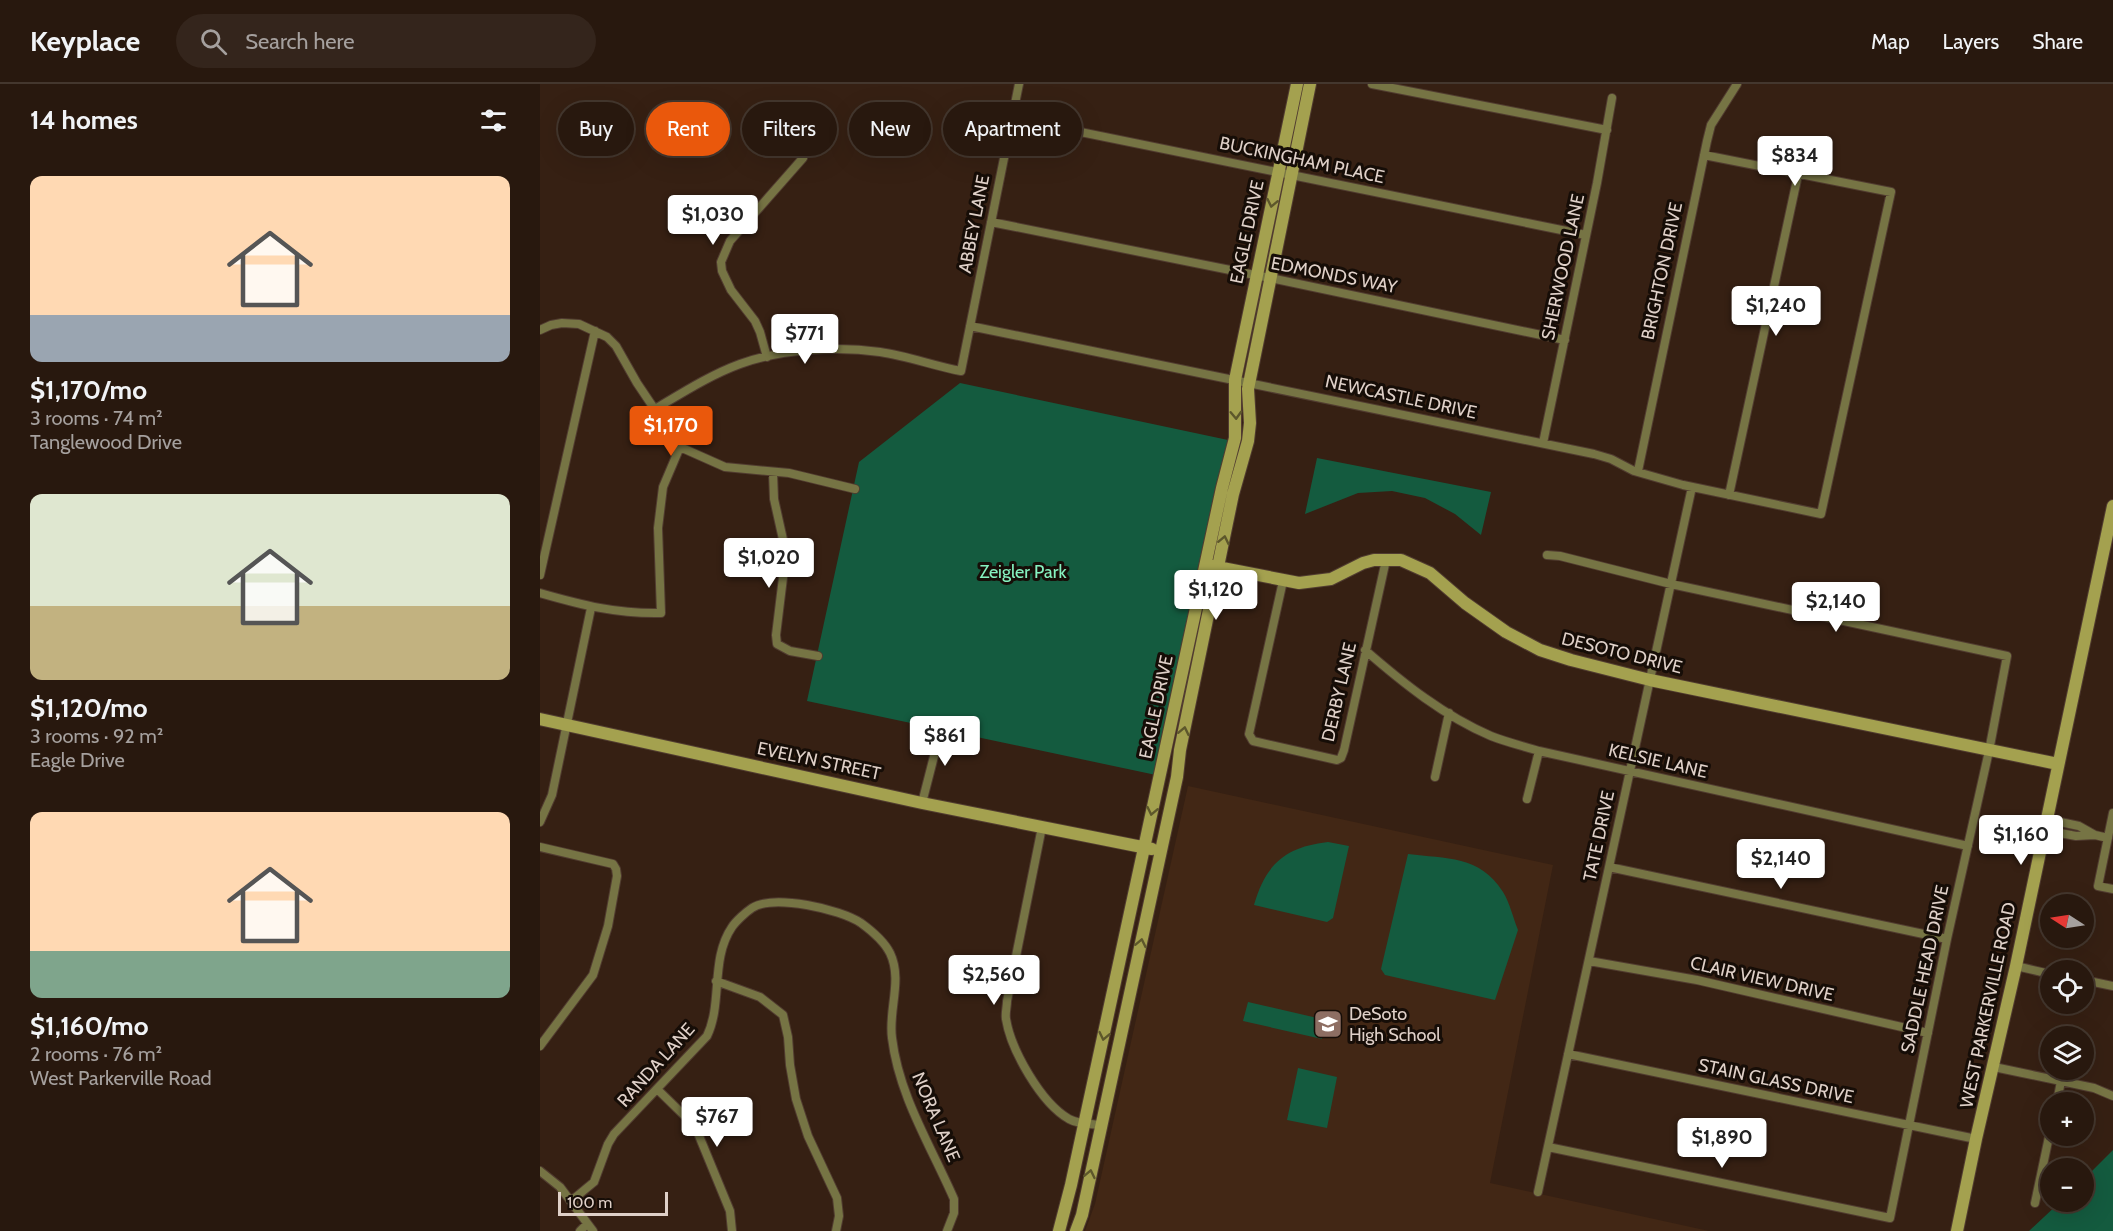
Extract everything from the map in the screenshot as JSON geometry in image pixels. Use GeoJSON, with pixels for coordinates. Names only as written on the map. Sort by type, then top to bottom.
{"type":"FeatureCollection","features":[{"type":"Feature","properties":{"kind":"street","name":"ABBEY LANE"},"geometry":{"type":"LineString","coordinates":[[1015,102],[1019,84]]}},
{"type":"Feature","properties":{"kind":"street","name":"EAGLE DRIVE"},"geometry":{"type":"LineString","coordinates":[[1076,1231],[1082,1215],[1178,771],[1180,750],[1233,494],[1241,439],[1235,380],[1297,84]]}},
{"type":"Feature","properties":{"kind":"street","name":"EAGLE DRIVE"},"geometry":{"type":"LineString","coordinates":[[1059,1231],[1222,488],[1241,439],[1250,423],[1249,382],[1310,84]]}},
{"type":"Feature","properties":{"kind":"street"},"geometry":{"type":"LineString","coordinates":[[1372,84],[1607,130]]}},
{"type":"Feature","properties":{"kind":"street","name":"BRIGHTON DRIVE"},"geometry":{"type":"LineString","coordinates":[[1638,471],[1711,124],[1737,84]]}},
{"type":"Feature","properties":{"kind":"street","name":"SHERWOOD LANE"},"geometry":{"type":"LineString","coordinates":[[1543,443],[1612,98]]}},
{"type":"Feature","properties":{"kind":"street","name":"BUCKINGHAM PLACE"},"geometry":{"type":"LineString","coordinates":[[1082,132],[1586,236]]}},
{"type":"Feature","properties":{"kind":"street"},"geometry":{"type":"LineString","coordinates":[[1704,155],[1798,175],[1729,495]]}},
{"type":"Feature","properties":{"kind":"street","name":"ABBEY LANE"},"geometry":{"type":"LineString","coordinates":[[767,357],[812,350],[881,352],[961,371],[1004,156]]}},
{"type":"Feature","properties":{"kind":"street"},"geometry":{"type":"LineString","coordinates":[[655,409],[713,376],[740,364],[767,357],[755,321],[731,290],[721,262],[730,242],[803,158]]}},
{"type":"Feature","properties":{"kind":"street","name":"NEWCASTLE DRIVE"},"geometry":{"type":"LineString","coordinates":[[970,326],[1543,443],[1611,459],[1638,471],[1692,487],[1821,514],[1891,192],[1798,175]]}},
{"type":"Feature","properties":{"kind":"street","name":"EDMONDS WAY"},"geometry":{"type":"LineString","coordinates":[[991,222],[1565,340]]}},
{"type":"Feature","properties":{"kind":"street"},"geometry":{"type":"LineString","coordinates":[[540,330],[562,323],[579,324],[607,338],[616,346],[637,383],[680,447],[725,467],[789,474],[855,489]]}},
{"type":"Feature","properties":{"kind":"street"},"geometry":{"type":"LineString","coordinates":[[540,575],[595,331]]}},
{"type":"Feature","properties":{"kind":"street"},"geometry":{"type":"LineString","coordinates":[[540,593],[591,608],[630,614],[661,613],[658,528],[663,487],[680,447]]}},
{"type":"Feature","properties":{"kind":"street"},"geometry":{"type":"LineString","coordinates":[[773,473],[774,499],[786,553],[776,635],[777,644],[790,651],[818,656]]}},
{"type":"Feature","properties":{"kind":"street","name":"TATE DRIVE"},"geometry":{"type":"LineString","coordinates":[[1538,1192],[1692,487]]}},
{"type":"Feature","properties":{"kind":"street","name":"WEST PARKERVILLE ROAD"},"geometry":{"type":"LineString","coordinates":[[1957,1231],[2016,966],[2113,506]]}},
{"type":"Feature","properties":{"kind":"street"},"geometry":{"type":"LineString","coordinates":[[1547,555],[1560,556],[1671,584]]}},
{"type":"Feature","properties":{"kind":"street","name":"DERBY LANE"},"geometry":{"type":"LineString","coordinates":[[1283,581],[1249,734],[1253,741],[1336,760],[1341,758],[1386,560]]}},
{"type":"Feature","properties":{"kind":"street","name":"DESOTO DRIVE"},"geometry":{"type":"LineString","coordinates":[[1205,565],[1299,583],[1331,579],[1363,563],[1401,560],[1430,573],[1492,624],[1540,650],[1650,680],[2058,764]]}},
{"type":"Feature","properties":{"kind":"street","name":"SADDLE HEAD DRIVE"},"geometry":{"type":"LineString","coordinates":[[1548,1147],[1890,1218],[2007,656],[1671,584]]}},
{"type":"Feature","properties":{"kind":"street"},"geometry":{"type":"LineString","coordinates":[[1197,670],[1200,625],[1205,600],[1198,597]]}},
{"type":"Feature","properties":{"kind":"street"},"geometry":{"type":"LineString","coordinates":[[540,822],[552,795],[591,608]]}},
{"type":"Feature","properties":{"kind":"street","name":"KELSIE LANE"},"geometry":{"type":"LineString","coordinates":[[1365,651],[1405,685],[1491,736],[1539,751],[1630,773],[1968,846]]}},
{"type":"Feature","properties":{"kind":"street"},"geometry":{"type":"LineString","coordinates":[[1435,777],[1449,713]]}},
{"type":"Feature","properties":{"kind":"street","name":"EVELYN STREET"},"geometry":{"type":"LineString","coordinates":[[540,719],[922,803],[1161,850]]}},
{"type":"Feature","properties":{"kind":"street"},"geometry":{"type":"LineString","coordinates":[[922,803],[942,725]]}},
{"type":"Feature","properties":{"kind":"street"},"geometry":{"type":"LineString","coordinates":[[1527,799],[1539,751]]}},
{"type":"Feature","properties":{"kind":"street"},"geometry":{"type":"LineString","coordinates":[[1162,768],[1178,771]]}},
{"type":"Feature","properties":{"kind":"street"},"geometry":{"type":"LineString","coordinates":[[2113,813],[2098,886],[2113,889]]}},
{"type":"Feature","properties":{"kind":"street"},"geometry":{"type":"LineString","coordinates":[[2045,825],[2079,826],[2095,835],[2108,838]]}},
{"type":"Feature","properties":{"kind":"street"},"geometry":{"type":"LineString","coordinates":[[1042,827],[1007,1001],[1006,1017],[1013,1046],[1036,1085],[1052,1104],[1070,1120],[1101,1125]]}},
{"type":"Feature","properties":{"kind":"street"},"geometry":{"type":"LineString","coordinates":[[540,847],[613,864],[616,869],[608,926],[593,975],[540,1046]]}},
{"type":"Feature","properties":{"kind":"street"},"geometry":{"type":"LineString","coordinates":[[1609,867],[1947,939]]}},
{"type":"Feature","properties":{"kind":"street","name":"RANDA LANE"},"geometry":{"type":"LineString","coordinates":[[571,1201],[594,1182],[614,1134],[707,1036],[716,1009],[716,981],[725,943],[732,927],[752,908],[771,903],[787,903]]}},
{"type":"Feature","properties":{"kind":"street","name":"NORA LANE"},"geometry":{"type":"LineString","coordinates":[[787,903],[832,911],[860,922],[877,935],[890,953],[896,983],[891,1036],[902,1088],[954,1199],[954,1213],[947,1231]]}},
{"type":"Feature","properties":{"kind":"street","name":"CLAIR VIEW DRIVE"},"geometry":{"type":"LineString","coordinates":[[1589,961],[1697,980],[1928,1033]]}},
{"type":"Feature","properties":{"kind":"street"},"geometry":{"type":"LineString","coordinates":[[2016,966],[2040,972]]}},
{"type":"Feature","properties":{"kind":"street"},"geometry":{"type":"LineString","coordinates":[[1116,978],[1132,981]]}},
{"type":"Feature","properties":{"kind":"street"},"geometry":{"type":"LineString","coordinates":[[716,981],[760,997],[783,1015],[796,1099],[808,1136],[837,1198],[839,1216],[836,1231]]}},
{"type":"Feature","properties":{"kind":"street"},"geometry":{"type":"LineString","coordinates":[[2094,982],[2113,986]]}},
{"type":"Feature","properties":{"kind":"street","name":"STAIN GLASS DRIVE"},"geometry":{"type":"LineString","coordinates":[[1568,1054],[1976,1139]]}},
{"type":"Feature","properties":{"kind":"street"},"geometry":{"type":"LineString","coordinates":[[1994,1067],[2094,1088],[2113,1096]]}},
{"type":"Feature","properties":{"kind":"street"},"geometry":{"type":"LineString","coordinates":[[2059,1092],[2061,1081]]}},
{"type":"Feature","properties":{"kind":"street"},"geometry":{"type":"LineString","coordinates":[[657,1089],[695,1126],[730,1211],[732,1231]]}},
{"type":"Feature","properties":{"kind":"street"},"geometry":{"type":"LineString","coordinates":[[2035,1203],[2047,1146]]}},
{"type":"Feature","properties":{"kind":"street"},"geometry":{"type":"LineString","coordinates":[[540,1171],[560,1187],[590,1228],[580,1231]]}},
{"type":"Feature","properties":{"kind":"shaded area","name":"DeSoto High School"},"geometry":{"type":"Polygon","coordinates":[[[1188,786],[1553,865],[1490,1183],[1709,1231],[1085,1231],[1095,1204],[1188,786]]]}},
{"type":"Feature","properties":{"kind":"green space","name":"Zeigler Park"},"geometry":{"type":"Polygon","coordinates":[[[960,383],[1228,440],[1156,775],[807,701],[859,462],[960,383]]]}},
{"type":"Feature","properties":{"kind":"green space"},"geometry":{"type":"Polygon","coordinates":[[[1317,458],[1491,492],[1481,535],[1455,514],[1425,498],[1392,491],[1358,493],[1305,514],[1317,458]]]}},
{"type":"Feature","properties":{"kind":"green space"},"geometry":{"type":"Polygon","coordinates":[[[1328,842],[1349,846],[1333,918],[1327,922],[1254,905],[1271,868],[1279,860],[1300,848],[1328,842]]]}},
{"type":"Feature","properties":{"kind":"green space"},"geometry":{"type":"Polygon","coordinates":[[[1408,854],[1449,858],[1473,865],[1494,880],[1503,892],[1518,930],[1495,1000],[1385,975],[1381,969],[1408,854]]]}},
{"type":"Feature","properties":{"kind":"green space"},"geometry":{"type":"Polygon","coordinates":[[[1248,1002],[1326,1020],[1322,1039],[1243,1021],[1248,1002]]]}},
{"type":"Feature","properties":{"kind":"green space"},"geometry":{"type":"Polygon","coordinates":[[[1298,1068],[1337,1077],[1327,1128],[1287,1120],[1298,1068]]]}},
{"type":"Feature","properties":{"kind":"green space"},"geometry":{"type":"Polygon","coordinates":[[[2113,1150],[2113,1231],[2029,1231],[2049,1212],[2094,1212],[2094,1169],[2113,1150]]]}},
{"type":"Feature","properties":{"kind":"place","name":"DeSoto High School"},"geometry":{"type":"Point","coordinates":[1328,1024]}}]}
